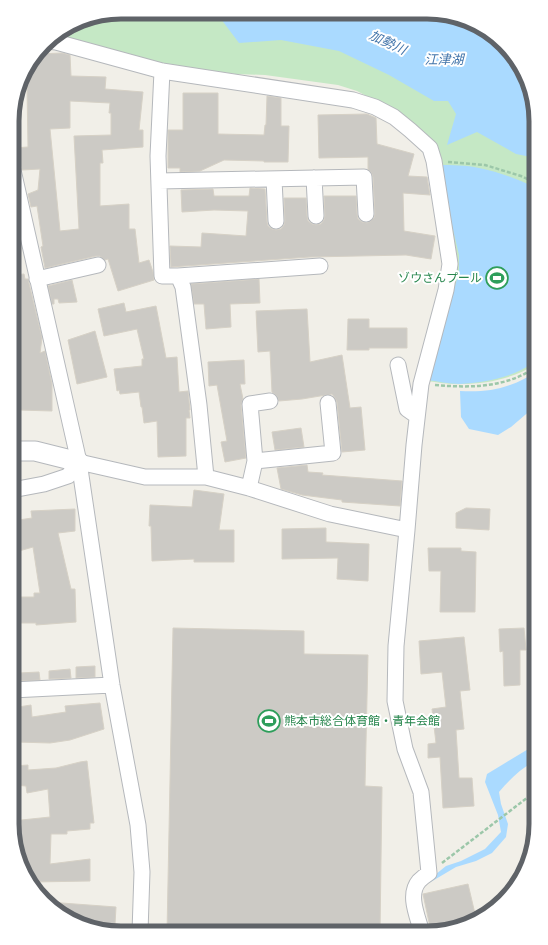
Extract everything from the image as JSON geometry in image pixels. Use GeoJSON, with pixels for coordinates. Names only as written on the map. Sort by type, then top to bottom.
{"type":"FeatureCollection","features":[{"type":"Feature","properties":{"kind":"street"},"geometry":{"type":"LineString","coordinates":[[56,42],[162,71],[353,100],[375,107],[394,117],[430,148],[434,161],[450,264],[446,290],[421,384],[396,646],[395,701],[405,748],[421,792],[429,872],[419,882],[414,891],[414,903],[420,926]]}},
{"type":"Feature","properties":{"kind":"street"},"geometry":{"type":"LineString","coordinates":[[162,71],[158,156],[162,276],[320,266]]}},
{"type":"Feature","properties":{"kind":"street"},"geometry":{"type":"LineString","coordinates":[[159,182],[364,177],[366,214]]}},
{"type":"Feature","properties":{"kind":"street"},"geometry":{"type":"LineString","coordinates":[[314,178],[316,216]]}},
{"type":"Feature","properties":{"kind":"street"},"geometry":{"type":"LineString","coordinates":[[274,179],[276,221]]}},
{"type":"Feature","properties":{"kind":"street"},"geometry":{"type":"LineString","coordinates":[[19,209],[37,278],[79,462],[112,685],[138,825],[142,872],[140,926]]}},
{"type":"Feature","properties":{"kind":"street"},"geometry":{"type":"LineString","coordinates":[[37,278],[98,265]]}},
{"type":"Feature","properties":{"kind":"street"},"geometry":{"type":"LineString","coordinates":[[178,276],[183,287],[199,405],[206,477]]}},
{"type":"Feature","properties":{"kind":"street"},"geometry":{"type":"LineString","coordinates":[[398,365],[407,409],[417,416]]}},
{"type":"Feature","properties":{"kind":"street"},"geometry":{"type":"LineString","coordinates":[[249,488],[255,461],[250,404],[270,401]]}},
{"type":"Feature","properties":{"kind":"street"},"geometry":{"type":"LineString","coordinates":[[255,461],[333,453],[328,403]]}},
{"type":"Feature","properties":{"kind":"street"},"geometry":{"type":"LineString","coordinates":[[19,451],[35,451],[145,477],[206,477],[249,488],[330,514],[407,530]]}},
{"type":"Feature","properties":{"kind":"street"},"geometry":{"type":"LineString","coordinates":[[19,489],[44,484],[68,476],[79,462]]}},
{"type":"Feature","properties":{"kind":"street"},"geometry":{"type":"LineString","coordinates":[[19,690],[112,685]]}},
{"type":"Feature","properties":{"kind":"path"},"geometry":{"type":"LineString","coordinates":[[434,161],[485,165],[529,180]]}},
{"type":"Feature","properties":{"kind":"path"},"geometry":{"type":"LineString","coordinates":[[421,384],[468,387],[491,385],[513,380],[529,372]]}},
{"type":"Feature","properties":{"kind":"path"},"geometry":{"type":"LineString","coordinates":[[429,872],[529,796]]}},
{"type":"Feature","properties":{"kind":"green space"},"geometry":{"type":"Polygon","coordinates":[[[121,19],[427,19],[453,22],[478,33],[489,40],[508,59],[515,70],[526,95],[528,108],[529,368],[500,379],[471,384],[448,384],[425,381],[457,273],[457,256],[438,159],[401,114],[357,91],[338,85],[265,75],[236,74],[159,63],[64,36],[95,22],[121,19]]]}},
{"type":"Feature","properties":{"kind":"water","name":"江津湖"},"geometry":{"type":"Polygon","coordinates":[[[221,19],[427,19],[453,22],[466,27],[489,40],[499,49],[508,59],[521,82],[526,95],[528,108],[529,157],[516,154],[477,132],[447,145],[456,114],[448,101],[434,101],[389,75],[339,51],[281,40],[239,43],[221,19]]]}},
{"type":"Feature","properties":{"kind":"water","name":"ゾウさんプール"},"geometry":{"type":"Polygon","coordinates":[[[438,165],[474,167],[508,176],[529,185],[529,365],[523,369],[500,378],[476,383],[452,384],[426,380],[459,273],[459,255],[438,165]]]}},
{"type":"Feature","properties":{"kind":"water"},"geometry":{"type":"Polygon","coordinates":[[[529,377],[529,412],[511,427],[498,435],[469,429],[461,417],[460,391],[498,389],[529,377]]]}},
{"type":"Feature","properties":{"kind":"water"},"geometry":{"type":"Polygon","coordinates":[[[529,749],[529,765],[516,774],[499,792],[501,804],[508,824],[506,837],[492,853],[476,861],[456,867],[429,883],[425,883],[446,866],[461,861],[485,849],[501,832],[498,815],[485,782],[487,774],[529,749]]]}},
{"type":"Feature","properties":{"kind":"building"},"geometry":{"type":"Polygon","coordinates":[[[62,53],[70,55],[71,76],[106,77],[105,89],[143,92],[139,130],[143,130],[143,147],[102,150],[103,163],[100,163],[100,206],[129,204],[129,229],[135,229],[139,263],[149,260],[154,280],[118,291],[108,259],[105,260],[100,256],[45,268],[41,247],[43,246],[37,206],[31,207],[28,194],[38,190],[40,169],[22,170],[19,164],[19,148],[28,147],[27,87],[24,87],[36,64],[44,54],[62,53]],[[70,101],[70,128],[50,129],[60,231],[79,229],[74,136],[111,135],[111,113],[109,113],[110,103],[70,101]]]}},
{"type":"Feature","properties":{"kind":"building"},"geometry":{"type":"Polygon","coordinates":[[[183,93],[218,93],[218,134],[264,135],[266,125],[267,96],[281,98],[281,126],[289,126],[288,162],[224,160],[200,171],[180,172],[180,168],[168,168],[168,130],[183,130],[183,93]]]}},
{"type":"Feature","properties":{"kind":"building"},"geometry":{"type":"Polygon","coordinates":[[[367,114],[376,118],[377,144],[414,154],[408,176],[427,177],[430,195],[403,193],[404,231],[435,236],[431,259],[406,255],[310,257],[171,267],[170,246],[201,247],[202,233],[246,236],[248,211],[214,210],[182,212],[181,190],[213,189],[214,196],[249,196],[250,188],[265,189],[268,226],[276,230],[281,229],[285,221],[284,198],[306,198],[308,221],[316,225],[321,224],[324,220],[324,196],[356,196],[358,219],[367,223],[371,221],[375,214],[373,177],[368,169],[368,157],[319,158],[318,115],[367,114]]]}},
{"type":"Feature","properties":{"kind":"building"},"geometry":{"type":"Polygon","coordinates":[[[19,274],[24,274],[25,279],[28,279],[42,338],[40,353],[45,351],[52,384],[52,411],[19,410],[19,274]]]}},
{"type":"Feature","properties":{"kind":"building"},"geometry":{"type":"Polygon","coordinates":[[[259,279],[260,303],[230,304],[231,327],[206,329],[204,304],[194,304],[191,284],[259,279]]]}},
{"type":"Feature","properties":{"kind":"building"},"geometry":{"type":"Polygon","coordinates":[[[72,280],[77,302],[59,303],[58,299],[54,299],[54,304],[52,304],[48,286],[72,280]]]}},
{"type":"Feature","properties":{"kind":"building"},"geometry":{"type":"Polygon","coordinates":[[[124,303],[126,312],[156,306],[166,358],[177,357],[179,392],[188,391],[190,410],[190,418],[186,418],[186,456],[158,457],[157,421],[144,423],[139,392],[120,394],[119,390],[117,391],[114,369],[142,366],[142,359],[144,359],[137,329],[104,336],[98,309],[124,303]]]}},
{"type":"Feature","properties":{"kind":"building"},"geometry":{"type":"Polygon","coordinates":[[[307,309],[310,362],[342,355],[350,408],[361,407],[365,450],[342,452],[337,402],[332,394],[279,401],[277,396],[272,392],[270,351],[258,352],[256,311],[307,309]]]}},
{"type":"Feature","properties":{"kind":"building"},"geometry":{"type":"Polygon","coordinates":[[[348,319],[369,319],[369,328],[407,328],[407,348],[369,348],[369,350],[347,350],[348,319]]]}},
{"type":"Feature","properties":{"kind":"building"},"geometry":{"type":"Polygon","coordinates":[[[95,331],[107,377],[77,384],[68,340],[95,331]]]}},
{"type":"Feature","properties":{"kind":"building"},"geometry":{"type":"Polygon","coordinates":[[[244,360],[245,384],[240,384],[243,399],[241,405],[246,458],[225,462],[221,442],[227,441],[217,385],[209,386],[208,362],[244,360]]]}},
{"type":"Feature","properties":{"kind":"building"},"geometry":{"type":"Polygon","coordinates":[[[301,428],[304,447],[275,450],[272,432],[301,428]]]}},
{"type":"Feature","properties":{"kind":"building"},"geometry":{"type":"Polygon","coordinates":[[[307,465],[308,472],[323,473],[322,475],[402,481],[400,506],[342,502],[342,500],[302,495],[281,489],[277,468],[307,465]]]}},
{"type":"Feature","properties":{"kind":"building"},"geometry":{"type":"Polygon","coordinates":[[[194,490],[224,494],[219,530],[234,530],[234,562],[194,562],[194,559],[152,561],[151,526],[149,526],[150,505],[192,507],[194,490]]]}},
{"type":"Feature","properties":{"kind":"building"},"geometry":{"type":"Polygon","coordinates":[[[466,508],[490,509],[489,530],[456,528],[456,513],[466,508]]]}},
{"type":"Feature","properties":{"kind":"building"},"geometry":{"type":"Polygon","coordinates":[[[75,509],[75,531],[58,533],[71,589],[75,589],[76,622],[36,625],[36,623],[19,623],[19,597],[34,597],[34,593],[40,593],[33,547],[19,551],[19,520],[32,518],[31,511],[75,509]]]}},
{"type":"Feature","properties":{"kind":"building"},"geometry":{"type":"Polygon","coordinates":[[[326,528],[326,542],[369,544],[368,581],[337,579],[338,558],[282,559],[282,529],[326,528]]]}},
{"type":"Feature","properties":{"kind":"building"},"geometry":{"type":"Polygon","coordinates":[[[428,548],[461,548],[461,551],[476,552],[475,612],[440,612],[441,571],[429,571],[428,548]]]}},
{"type":"Feature","properties":{"kind":"building","name":"熊本市総合体育館・青年会館"},"geometry":{"type":"Polygon","coordinates":[[[173,628],[304,631],[304,654],[368,655],[365,786],[382,787],[380,926],[167,926],[173,628]]]}},
{"type":"Feature","properties":{"kind":"building"},"geometry":{"type":"Polygon","coordinates":[[[524,628],[526,650],[520,650],[520,685],[504,686],[503,651],[500,652],[499,629],[524,628]]]}},
{"type":"Feature","properties":{"kind":"building"},"geometry":{"type":"Polygon","coordinates":[[[464,637],[470,690],[460,691],[464,729],[456,730],[459,778],[472,778],[474,806],[443,808],[440,757],[428,758],[428,744],[436,743],[432,709],[446,707],[442,672],[421,674],[419,641],[464,637]]]}},
{"type":"Feature","properties":{"kind":"building"},"geometry":{"type":"Polygon","coordinates":[[[95,666],[95,677],[76,678],[76,667],[95,666]]]}},
{"type":"Feature","properties":{"kind":"building"},"geometry":{"type":"Polygon","coordinates":[[[70,669],[71,678],[49,679],[49,671],[70,669]]]}},
{"type":"Feature","properties":{"kind":"building"},"geometry":{"type":"Polygon","coordinates":[[[39,672],[40,680],[19,681],[19,673],[39,672]]]}},
{"type":"Feature","properties":{"kind":"building"},"geometry":{"type":"Polygon","coordinates":[[[100,703],[104,729],[70,740],[50,743],[19,742],[19,707],[31,705],[32,717],[66,712],[65,706],[100,703]]]}},
{"type":"Feature","properties":{"kind":"building"},"geometry":{"type":"Polygon","coordinates":[[[87,761],[94,823],[90,823],[90,829],[67,831],[67,834],[51,834],[50,864],[90,859],[90,881],[37,882],[22,850],[19,820],[50,817],[48,789],[27,793],[26,786],[19,785],[19,766],[28,765],[28,770],[56,768],[87,761]]]}},
{"type":"Feature","properties":{"kind":"building"},"geometry":{"type":"Polygon","coordinates":[[[468,884],[475,914],[456,922],[430,926],[423,894],[468,884]]]}},
{"type":"Feature","properties":{"kind":"building"},"geometry":{"type":"Polygon","coordinates":[[[56,903],[116,907],[115,924],[94,923],[70,912],[56,903]]]}},
{"type":"Feature","properties":{"kind":"place","name":"ゾウさんプール"},"geometry":{"type":"Point","coordinates":[497,278]}},
{"type":"Feature","properties":{"kind":"place","name":"熊本市総合体育館・青年会館"},"geometry":{"type":"Point","coordinates":[269,721]}},
{"type":"Feature","properties":{"kind":"water label","name":"加勢川"},"geometry":{"type":"Point","coordinates":[388,42]}}]}
